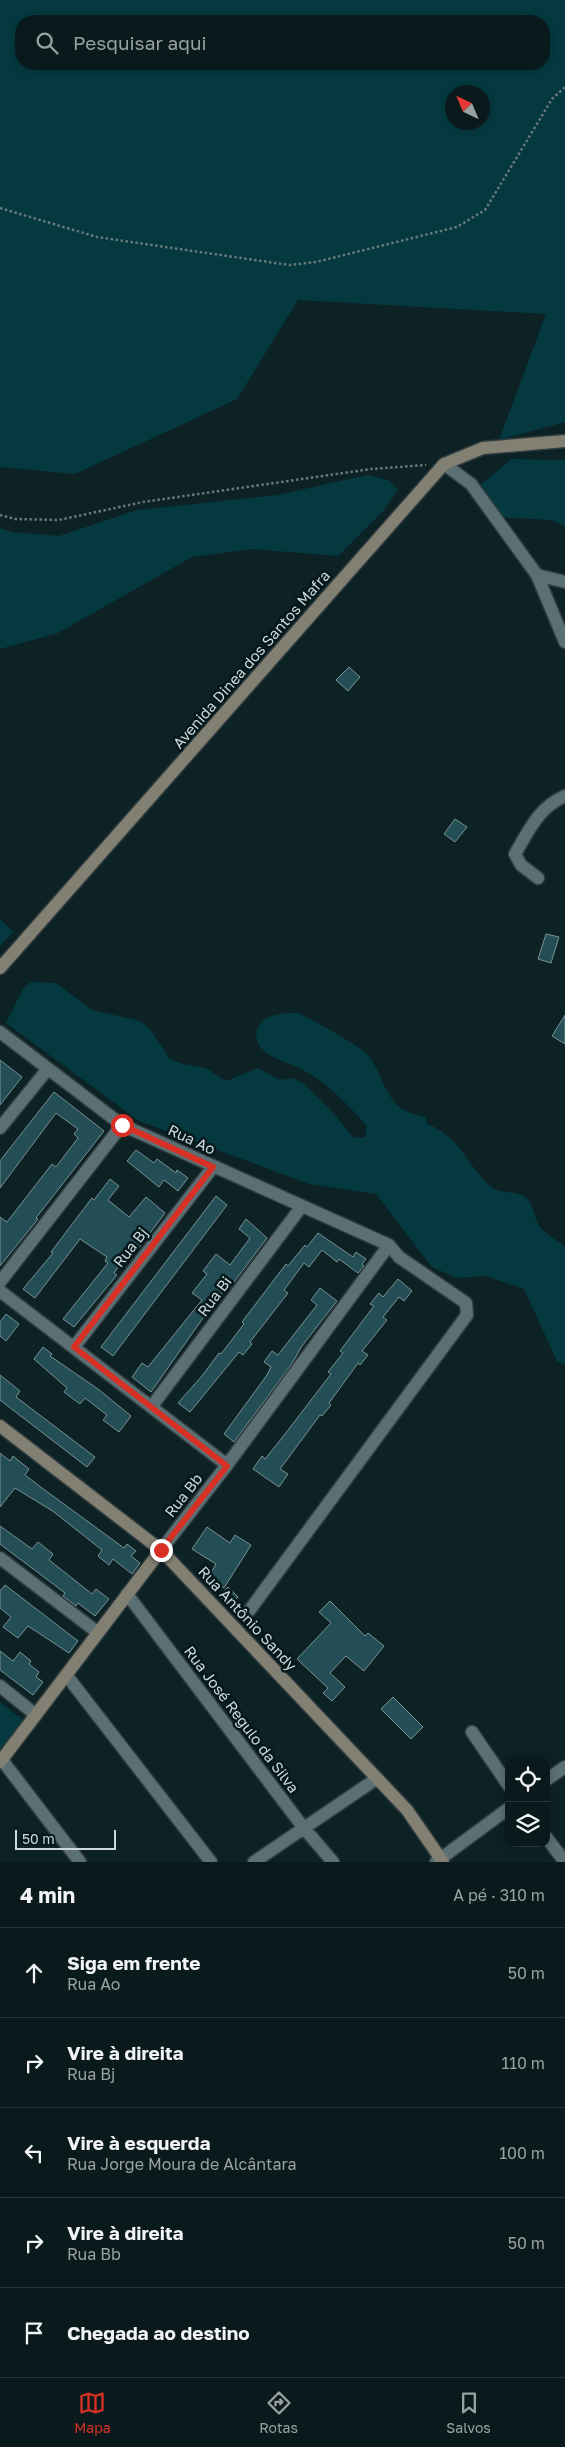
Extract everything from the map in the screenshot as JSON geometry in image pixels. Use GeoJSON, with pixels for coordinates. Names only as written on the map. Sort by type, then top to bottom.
{"type":"FeatureCollection","features":[{"type":"Feature","properties":{"kind":"street","name":"Avenida Dinea dos Santos Mafra"},"geometry":{"type":"LineString","coordinates":[[0,968],[444,464],[484,448],[565,441]]}},
{"type":"Feature","properties":{"kind":"street"},"geometry":{"type":"LineString","coordinates":[[444,464],[471,484],[537,575],[565,642]]}},
{"type":"Feature","properties":{"kind":"street"},"geometry":{"type":"LineString","coordinates":[[537,575],[565,582]]}},
{"type":"Feature","properties":{"kind":"street"},"geometry":{"type":"LineString","coordinates":[[538,878],[521,865],[515,854],[539,814],[549,804],[565,796]]}},
{"type":"Feature","properties":{"kind":"street","name":"Rua Ao"},"geometry":{"type":"LineString","coordinates":[[0,1032],[47,1070],[122,1125],[389,1245]]}},
{"type":"Feature","properties":{"kind":"street"},"geometry":{"type":"LineString","coordinates":[[0,1128],[47,1070]]}},
{"type":"Feature","properties":{"kind":"street"},"geometry":{"type":"LineString","coordinates":[[0,1282],[122,1125]]}},
{"type":"Feature","properties":{"kind":"street","name":"Rua Bj"},"geometry":{"type":"LineString","coordinates":[[74,1347],[213,1167]]}},
{"type":"Feature","properties":{"kind":"street","name":"Rua Bi"},"geometry":{"type":"LineString","coordinates":[[152,1406],[302,1206]]}},
{"type":"Feature","properties":{"kind":"street"},"geometry":{"type":"LineString","coordinates":[[250,1611],[467,1315],[466,1303],[399,1257],[389,1245]]}},
{"type":"Feature","properties":{"kind":"street","name":"Rua Bb"},"geometry":{"type":"LineString","coordinates":[[1,1761],[67,1676],[97,1632],[227,1466],[389,1245]]}},
{"type":"Feature","properties":{"kind":"street"},"geometry":{"type":"LineString","coordinates":[[0,1291],[152,1406],[227,1466]]}},
{"type":"Feature","properties":{"kind":"street","name":"Rua Antônio Sandy"},"geometry":{"type":"LineString","coordinates":[[0,1426],[161,1550],[407,1810],[440,1861]]}},
{"type":"Feature","properties":{"kind":"street"},"geometry":{"type":"LineString","coordinates":[[0,1558],[97,1632]]}},
{"type":"Feature","properties":{"kind":"street","name":"Rua José Regulo da Silva"},"geometry":{"type":"LineString","coordinates":[[127,1594],[303,1827],[333,1862]]}},
{"type":"Feature","properties":{"kind":"street"},"geometry":{"type":"LineString","coordinates":[[67,1676],[211,1862]]}},
{"type":"Feature","properties":{"kind":"street"},"geometry":{"type":"LineString","coordinates":[[0,1686],[36,1715]]}},
{"type":"Feature","properties":{"kind":"street"},"geometry":{"type":"LineString","coordinates":[[472,1732],[505,1780]]}},
{"type":"Feature","properties":{"kind":"street"},"geometry":{"type":"LineString","coordinates":[[1,1761],[80,1862]]}},
{"type":"Feature","properties":{"kind":"street"},"geometry":{"type":"LineString","coordinates":[[550,1777],[565,1767]]}},
{"type":"Feature","properties":{"kind":"street"},"geometry":{"type":"LineString","coordinates":[[254,1862],[376,1778]]}},
{"type":"Feature","properties":{"kind":"street"},"geometry":{"type":"LineString","coordinates":[[440,1861],[505,1811]]}},
{"type":"Feature","properties":{"kind":"street"},"geometry":{"type":"LineString","coordinates":[[550,1842],[565,1862]]}},
{"type":"Feature","properties":{"kind":"path"},"geometry":{"type":"LineString","coordinates":[[0,208],[97,237],[288,265],[316,262],[457,227],[485,210],[552,99],[565,87]]}},
{"type":"Feature","properties":{"kind":"path"},"geometry":{"type":"LineString","coordinates":[[0,515],[15,519],[59,520],[171,498],[371,469],[444,464]]}},
{"type":"Feature","properties":{"kind":"shaded area"},"geometry":{"type":"Polygon","coordinates":[[[0,0],[565,0],[565,422],[499,440],[546,314],[298,300],[237,399],[75,474],[0,467],[0,0]]]}},
{"type":"Feature","properties":{"kind":"shaded area"},"geometry":{"type":"Polygon","coordinates":[[[512,459],[565,460],[565,527],[552,520],[501,517],[486,502],[480,485],[512,459]]]}},
{"type":"Feature","properties":{"kind":"shaded area"},"geometry":{"type":"Polygon","coordinates":[[[367,475],[388,480],[398,489],[384,510],[338,556],[252,549],[192,557],[58,633],[0,649],[0,528],[12,532],[59,536],[137,510],[278,495],[367,475]]]}},
{"type":"Feature","properties":{"kind":"shaded area"},"geometry":{"type":"Polygon","coordinates":[[[0,919],[13,932],[0,946],[0,919]]]}},
{"type":"Feature","properties":{"kind":"shaded area"},"geometry":{"type":"Polygon","coordinates":[[[31,982],[56,983],[92,1010],[140,1021],[149,1028],[170,1059],[183,1064],[206,1068],[226,1081],[258,1068],[280,1080],[292,1078],[303,1083],[328,1107],[353,1137],[365,1138],[367,1126],[346,1103],[314,1076],[265,1052],[258,1043],[256,1032],[261,1023],[270,1016],[298,1013],[364,1051],[370,1058],[390,1096],[401,1108],[413,1114],[426,1117],[427,1124],[447,1135],[481,1177],[493,1188],[525,1197],[530,1203],[540,1227],[565,1246],[565,1365],[557,1361],[524,1289],[486,1276],[457,1278],[432,1267],[376,1194],[309,1184],[139,1121],[6,1023],[23,989],[31,982]]]}},
{"type":"Feature","properties":{"kind":"shaded area"},"geometry":{"type":"Polygon","coordinates":[[[0,1702],[23,1720],[0,1751],[0,1702]]]}},
{"type":"Feature","properties":{"kind":"building"},"geometry":{"type":"Polygon","coordinates":[[[349,667],[360,677],[348,691],[336,680],[349,667]]]}},
{"type":"Feature","properties":{"kind":"building"},"geometry":{"type":"Polygon","coordinates":[[[455,819],[467,827],[455,842],[444,834],[455,819]]]}},
{"type":"Feature","properties":{"kind":"building"},"geometry":{"type":"Polygon","coordinates":[[[546,934],[559,937],[551,963],[538,959],[546,934]]]}},
{"type":"Feature","properties":{"kind":"building"},"geometry":{"type":"Polygon","coordinates":[[[565,1015],[565,1044],[552,1036],[565,1015]]]}},
{"type":"Feature","properties":{"kind":"building"},"geometry":{"type":"Polygon","coordinates":[[[0,1060],[22,1077],[0,1105],[0,1060]]]}},
{"type":"Feature","properties":{"kind":"building"},"geometry":{"type":"Polygon","coordinates":[[[54,1092],[104,1131],[0,1266],[0,1217],[7,1222],[52,1164],[56,1167],[78,1138],[74,1134],[78,1129],[56,1113],[0,1188],[0,1161],[54,1092]]]}},
{"type":"Feature","properties":{"kind":"building"},"geometry":{"type":"Polygon","coordinates":[[[136,1150],[154,1163],[157,1159],[176,1173],[177,1170],[188,1178],[178,1191],[164,1180],[159,1187],[127,1161],[136,1150]]]}},
{"type":"Feature","properties":{"kind":"building"},"geometry":{"type":"Polygon","coordinates":[[[110,1179],[119,1186],[108,1200],[129,1217],[146,1197],[165,1213],[138,1249],[133,1246],[114,1273],[117,1275],[74,1327],[63,1319],[108,1263],[105,1261],[107,1257],[80,1239],[35,1298],[23,1289],[53,1253],[51,1252],[92,1198],[94,1200],[110,1179]]]}},
{"type":"Feature","properties":{"kind":"building"},"geometry":{"type":"Polygon","coordinates":[[[216,1196],[227,1205],[113,1356],[101,1347],[216,1196]]]}},
{"type":"Feature","properties":{"kind":"building"},"geometry":{"type":"Polygon","coordinates":[[[246,1219],[267,1238],[228,1290],[226,1288],[203,1318],[151,1392],[132,1377],[142,1363],[148,1367],[202,1300],[192,1293],[207,1274],[203,1271],[216,1254],[230,1265],[250,1238],[239,1229],[246,1219]]]}},
{"type":"Feature","properties":{"kind":"building"},"geometry":{"type":"Polygon","coordinates":[[[318,1233],[353,1257],[356,1252],[366,1259],[362,1264],[364,1266],[358,1273],[339,1259],[337,1262],[322,1250],[309,1267],[304,1263],[284,1290],[288,1293],[250,1342],[252,1344],[243,1355],[239,1352],[190,1412],[178,1403],[219,1353],[221,1354],[244,1324],[242,1322],[286,1264],[288,1266],[305,1245],[307,1247],[318,1233]]]}},
{"type":"Feature","properties":{"kind":"building"},"geometry":{"type":"Polygon","coordinates":[[[398,1279],[412,1291],[404,1301],[399,1297],[383,1317],[387,1320],[362,1351],[368,1355],[360,1365],[358,1363],[329,1403],[331,1405],[322,1416],[320,1415],[280,1469],[288,1474],[279,1487],[253,1469],[262,1456],[265,1459],[331,1374],[328,1372],[343,1353],[340,1351],[374,1306],[370,1304],[379,1293],[383,1297],[398,1279]]]}},
{"type":"Feature","properties":{"kind":"building"},"geometry":{"type":"Polygon","coordinates":[[[320,1288],[337,1301],[302,1346],[291,1365],[234,1442],[224,1434],[267,1375],[271,1367],[264,1362],[272,1351],[278,1355],[317,1305],[311,1300],[320,1288]]]}},
{"type":"Feature","properties":{"kind":"building"},"geometry":{"type":"Polygon","coordinates":[[[6,1314],[19,1324],[6,1341],[0,1336],[0,1322],[6,1314]]]}},
{"type":"Feature","properties":{"kind":"building"},"geometry":{"type":"Polygon","coordinates":[[[43,1347],[52,1354],[50,1356],[98,1389],[131,1416],[119,1432],[103,1420],[107,1415],[85,1398],[80,1404],[64,1392],[67,1388],[34,1359],[43,1347]]]}},
{"type":"Feature","properties":{"kind":"building"},"geometry":{"type":"Polygon","coordinates":[[[0,1375],[20,1391],[16,1397],[95,1457],[87,1467],[0,1400],[0,1375]]]}},
{"type":"Feature","properties":{"kind":"building"},"geometry":{"type":"Polygon","coordinates":[[[0,1453],[10,1461],[13,1456],[29,1469],[25,1475],[124,1548],[127,1544],[136,1551],[131,1556],[140,1563],[132,1574],[113,1559],[109,1565],[98,1556],[102,1550],[54,1512],[15,1488],[0,1507],[0,1453]]]}},
{"type":"Feature","properties":{"kind":"building"},"geometry":{"type":"Polygon","coordinates":[[[0,1526],[32,1549],[38,1542],[53,1554],[49,1560],[92,1594],[96,1589],[109,1599],[95,1616],[78,1603],[76,1606],[63,1596],[65,1593],[0,1544],[0,1526]]]}},
{"type":"Feature","properties":{"kind":"building"},"geometry":{"type":"Polygon","coordinates":[[[207,1527],[230,1543],[235,1535],[251,1545],[224,1588],[208,1578],[216,1564],[192,1549],[207,1527]]]}},
{"type":"Feature","properties":{"kind":"building"},"geometry":{"type":"Polygon","coordinates":[[[5,1585],[78,1641],[69,1653],[28,1626],[18,1638],[3,1627],[11,1617],[0,1608],[0,1591],[5,1585]]]}},
{"type":"Feature","properties":{"kind":"building"},"geometry":{"type":"Polygon","coordinates":[[[228,1587],[238,1597],[229,1606],[219,1596],[228,1587]]]}},
{"type":"Feature","properties":{"kind":"building"},"geometry":{"type":"Polygon","coordinates":[[[330,1601],[365,1636],[368,1633],[384,1646],[364,1671],[346,1656],[330,1673],[345,1687],[332,1701],[323,1693],[328,1688],[297,1659],[331,1623],[319,1612],[330,1601]]]}},
{"type":"Feature","properties":{"kind":"building"},"geometry":{"type":"Polygon","coordinates":[[[0,1651],[13,1661],[20,1652],[31,1661],[29,1664],[39,1672],[36,1677],[43,1682],[33,1695],[0,1670],[0,1651]]]}},
{"type":"Feature","properties":{"kind":"building"},"geometry":{"type":"Polygon","coordinates":[[[393,1697],[423,1727],[411,1739],[381,1709],[393,1697]]]}},
{"type":"Feature","properties":{"kind":"route"},"geometry":{"type":"LineString","coordinates":[[122,1125],[213,1167],[74,1347],[227,1466],[161,1550]]}}]}
